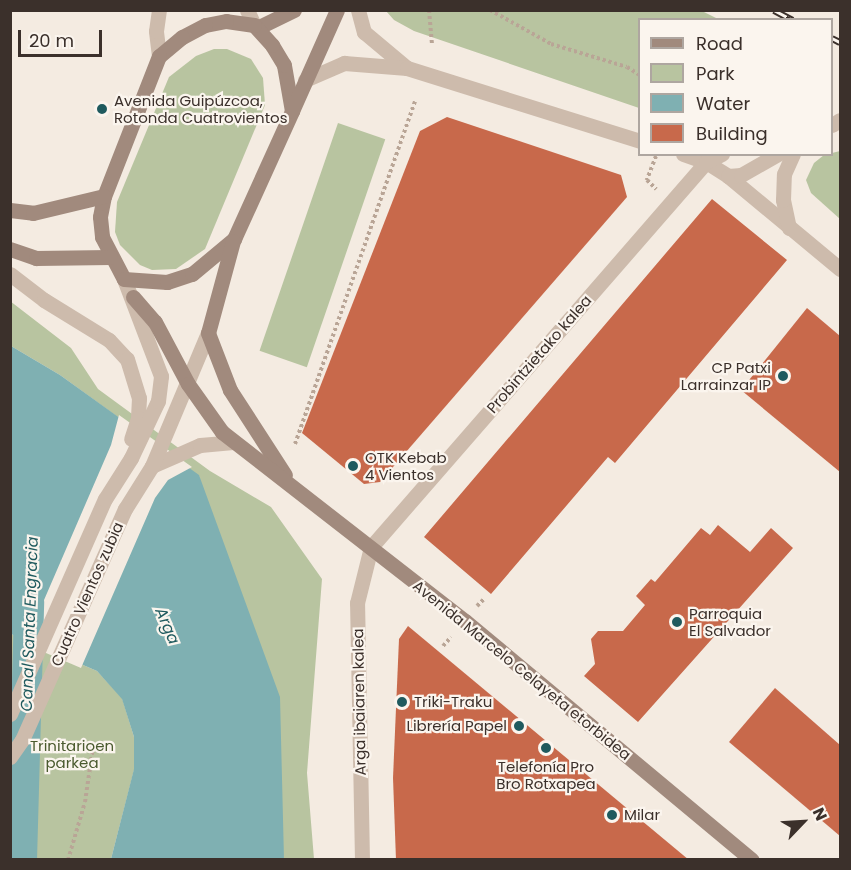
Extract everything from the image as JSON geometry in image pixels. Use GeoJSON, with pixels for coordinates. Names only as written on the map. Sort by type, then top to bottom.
{"type":"FeatureCollection","features":[{"type":"Feature","properties":{"kind":"main road"},"geometry":{"type":"LineString","coordinates":[[234,239],[192,274],[167,282],[124,279],[110,257],[102,237],[104,196],[159,56],[182,37],[205,26],[226,21],[256,27],[294,10]]}},
{"type":"Feature","properties":{"kind":"main road"},"geometry":{"type":"LineString","coordinates":[[208,333],[234,239],[337,10]]}},
{"type":"Feature","properties":{"kind":"main road"},"geometry":{"type":"LineString","coordinates":[[256,27],[284,65],[292,111]]}},
{"type":"Feature","properties":{"kind":"main road"},"geometry":{"type":"LineString","coordinates":[[10,210],[33,213],[104,196]]}},
{"type":"Feature","properties":{"kind":"main road"},"geometry":{"type":"LineString","coordinates":[[10,249],[36,258],[110,257]]}},
{"type":"Feature","properties":{"kind":"main road","name":"Avenida Marcelo Celayeta etorbidea"},"geometry":{"type":"LineString","coordinates":[[133,297],[155,322],[188,384],[233,442],[290,483],[371,547],[752,860]]}},
{"type":"Feature","properties":{"kind":"main road","name":"Avenida Marcelo Celayeta etorbidea"},"geometry":{"type":"LineString","coordinates":[[208,333],[230,390],[290,483]]}},
{"type":"Feature","properties":{"kind":"street"},"geometry":{"type":"LineString","coordinates":[[159,10],[156,31],[159,56]]}},
{"type":"Feature","properties":{"kind":"street"},"geometry":{"type":"LineString","coordinates":[[247,10],[256,27]]}},
{"type":"Feature","properties":{"kind":"street"},"geometry":{"type":"LineString","coordinates":[[358,10],[364,32],[407,68]]}},
{"type":"Feature","properties":{"kind":"street"},"geometry":{"type":"LineString","coordinates":[[305,80],[344,63],[407,68],[638,141]]}},
{"type":"Feature","properties":{"kind":"street"},"geometry":{"type":"LineString","coordinates":[[689,156],[706,162],[728,176],[840,269]]}},
{"type":"Feature","properties":{"kind":"street"},"geometry":{"type":"LineString","coordinates":[[706,162],[718,156]]}},
{"type":"Feature","properties":{"kind":"street"},"geometry":{"type":"LineString","coordinates":[[728,176],[741,174],[774,156]]}},
{"type":"Feature","properties":{"kind":"street"},"geometry":{"type":"LineString","coordinates":[[789,228],[783,200],[784,174],[792,156]]}},
{"type":"Feature","properties":{"kind":"street","name":"Probintzietako kalea"},"geometry":{"type":"LineString","coordinates":[[371,547],[706,162]]}},
{"type":"Feature","properties":{"kind":"street","name":"Cuatro Vientos zubia"},"geometry":{"type":"LineString","coordinates":[[10,274],[109,340],[127,359],[135,380],[138,418],[130,441],[131,458]]}},
{"type":"Feature","properties":{"kind":"street"},"geometry":{"type":"LineString","coordinates":[[124,279],[133,297]]}},
{"type":"Feature","properties":{"kind":"street","name":"Cuatro Vientos zubia"},"geometry":{"type":"LineString","coordinates":[[10,714],[105,500],[131,458],[158,401],[160,376],[153,350],[138,324],[133,297]]}},
{"type":"Feature","properties":{"kind":"street","name":"Cuatro Vientos zubia"},"geometry":{"type":"LineString","coordinates":[[10,757],[22,740],[125,509],[152,466],[208,333]]}},
{"type":"Feature","properties":{"kind":"street"},"geometry":{"type":"LineString","coordinates":[[152,466],[200,445],[233,442]]}},
{"type":"Feature","properties":{"kind":"street","name":"Arga ibaiaren kalea"},"geometry":{"type":"LineString","coordinates":[[362,860],[357,603],[371,547]]}},
{"type":"Feature","properties":{"kind":"path"},"geometry":{"type":"LineString","coordinates":[[429,10],[432,46]]}},
{"type":"Feature","properties":{"kind":"path"},"geometry":{"type":"LineString","coordinates":[[490,10],[552,44],[627,67],[638,74]]}},
{"type":"Feature","properties":{"kind":"path"},"geometry":{"type":"LineString","coordinates":[[296,444],[415,101]]}},
{"type":"Feature","properties":{"kind":"path"},"geometry":{"type":"LineString","coordinates":[[68,860],[87,792],[93,747]]}},
{"type":"Feature","properties":{"kind":"green space"},"geometry":{"type":"Polygon","coordinates":[[[386,11],[702,11],[716,18],[638,18],[638,108],[414,31],[394,20],[386,11]]]}},
{"type":"Feature","properties":{"kind":"green space"},"geometry":{"type":"Polygon","coordinates":[[[214,49],[227,49],[251,59],[263,78],[265,105],[205,249],[176,269],[152,270],[140,265],[120,245],[115,232],[117,202],[169,77],[196,56],[214,49]]]}},
{"type":"Feature","properties":{"kind":"green space"},"geometry":{"type":"Polygon","coordinates":[[[338,123],[385,139],[307,367],[260,351],[338,123]]]}},
{"type":"Feature","properties":{"kind":"green space"},"geometry":{"type":"Polygon","coordinates":[[[840,151],[840,219],[811,193],[806,180],[814,163],[823,156],[833,156],[833,153],[840,151]]]}},
{"type":"Feature","properties":{"kind":"green space"},"geometry":{"type":"Polygon","coordinates":[[[10,301],[71,348],[98,389],[210,471],[271,507],[322,579],[307,773],[314,859],[284,859],[199,476],[60,375],[11,346],[10,301]]]}},
{"type":"Feature","properties":{"kind":"green space","name":"Trinitarioen parkea"},"geometry":{"type":"Polygon","coordinates":[[[11,634],[97,671],[122,698],[134,737],[134,770],[111,859],[11,860],[11,634]]]}},
{"type":"Feature","properties":{"kind":"water","name":"Arga"},"geometry":{"type":"Polygon","coordinates":[[[11,346],[60,375],[199,475],[280,697],[284,859],[111,859],[134,769],[134,737],[122,699],[97,671],[11,634],[11,346]]]}},
{"type":"Feature","properties":{"kind":"pier"},"geometry":{"type":"Polygon","coordinates":[[[119,415],[192,467],[168,480],[155,498],[81,668],[25,644],[111,445],[119,415]]]}},
{"type":"Feature","properties":{"kind":"building"},"geometry":{"type":"Polygon","coordinates":[[[447,117],[621,175],[627,197],[380,482],[364,484],[302,433],[420,131],[447,117]]]}},
{"type":"Feature","properties":{"kind":"building"},"geometry":{"type":"Polygon","coordinates":[[[712,199],[787,260],[615,463],[608,457],[491,594],[424,537],[712,199]]]}},
{"type":"Feature","properties":{"kind":"building"},"geometry":{"type":"Polygon","coordinates":[[[807,308],[840,336],[840,472],[741,390],[807,308]]]}},
{"type":"Feature","properties":{"kind":"building","name":"Parroquia El Salvador"},"geometry":{"type":"Polygon","coordinates":[[[718,525],[750,552],[771,528],[793,548],[638,722],[584,676],[595,664],[591,639],[598,631],[623,631],[645,605],[636,596],[651,579],[655,582],[701,528],[710,535],[718,525]]]}},
{"type":"Feature","properties":{"kind":"building"},"geometry":{"type":"Polygon","coordinates":[[[408,626],[689,860],[396,860],[393,778],[399,639],[408,626]]]}},
{"type":"Feature","properties":{"kind":"building"},"geometry":{"type":"Polygon","coordinates":[[[775,688],[840,745],[840,836],[729,742],[775,688]]]}},
{"type":"Feature","properties":{"kind":"waterway","name":"Canal Santa Engracia"},"geometry":{"type":"LineString","coordinates":[[22,860],[29,602]]}},
{"type":"Feature","properties":{"kind":"railway"},"geometry":{"type":"LineString","coordinates":[[774,10],[789,18]]}},
{"type":"Feature","properties":{"kind":"railway"},"geometry":{"type":"LineString","coordinates":[[833,38],[840,42]]}},
{"type":"Feature","properties":{"kind":"place","name":"Avenida Guipúzcoa, Rotonda Cuatrovientos"},"geometry":{"type":"Point","coordinates":[102,109]}},
{"type":"Feature","properties":{"kind":"place","name":"CP Patxi Larrainzar IP"},"geometry":{"type":"Point","coordinates":[783,376]}},
{"type":"Feature","properties":{"kind":"place","name":"OTK Kebab 4 Vientos"},"geometry":{"type":"Point","coordinates":[353,466]}},
{"type":"Feature","properties":{"kind":"place","name":"Parroquia El Salvador"},"geometry":{"type":"Point","coordinates":[677,622]}},
{"type":"Feature","properties":{"kind":"place","name":"Triki-Traku"},"geometry":{"type":"Point","coordinates":[402,702]}},
{"type":"Feature","properties":{"kind":"place","name":"Librería Papel"},"geometry":{"type":"Point","coordinates":[519,726]}},
{"type":"Feature","properties":{"kind":"place","name":"Telefonía Pro Bro Rotxapea"},"geometry":{"type":"Point","coordinates":[546,748]}},
{"type":"Feature","properties":{"kind":"place","name":"Milar"},"geometry":{"type":"Point","coordinates":[612,815]}}]}
